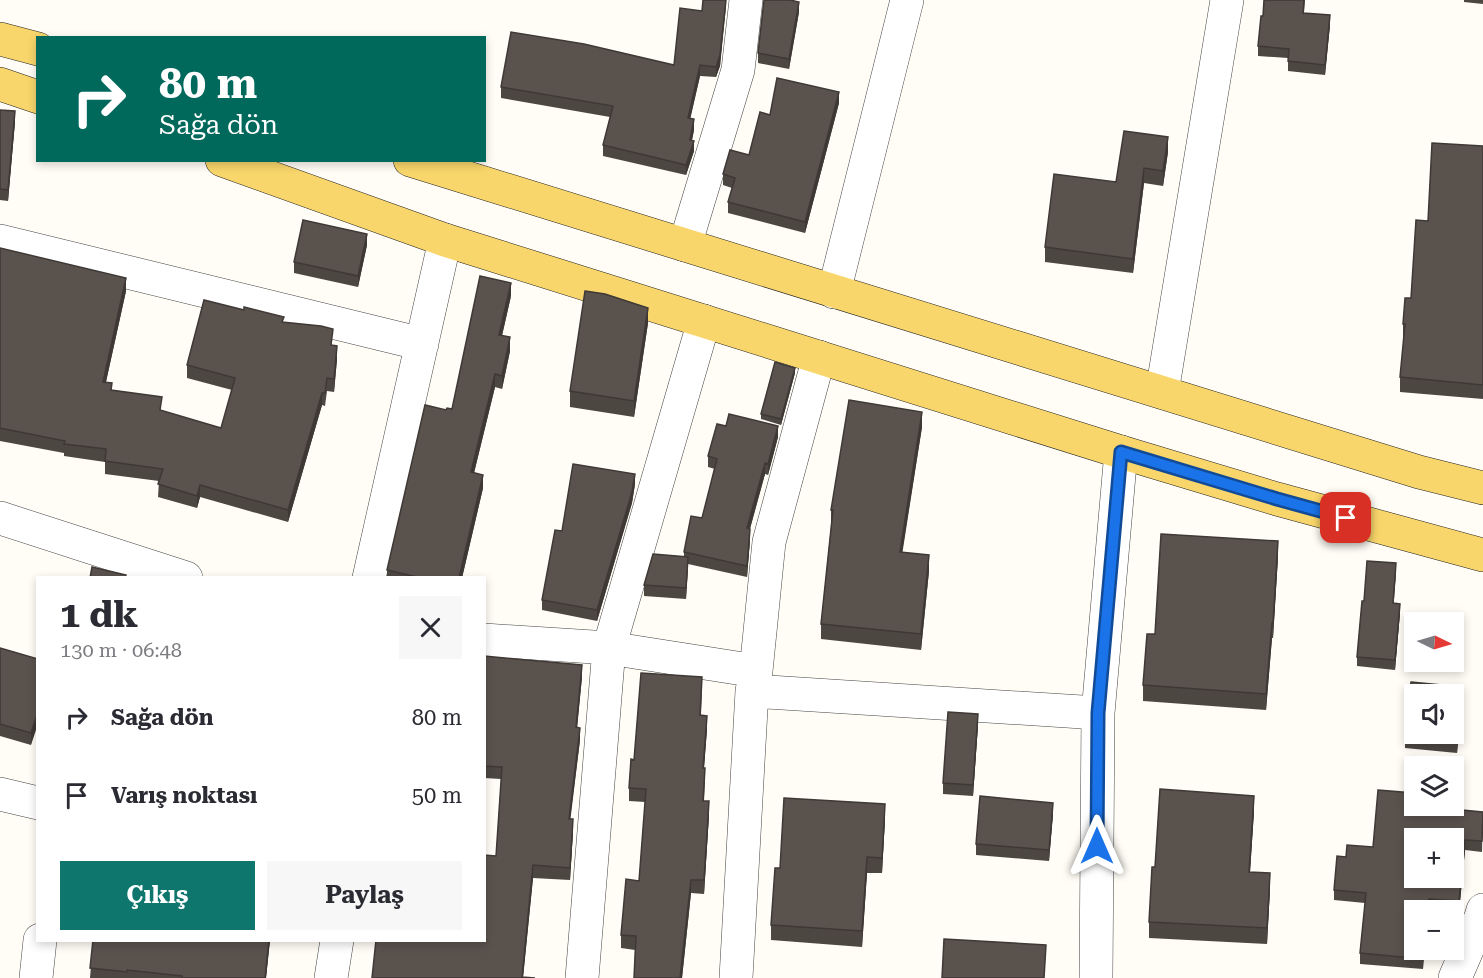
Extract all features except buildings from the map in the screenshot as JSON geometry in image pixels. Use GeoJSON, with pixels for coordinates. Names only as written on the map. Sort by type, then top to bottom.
{"type":"FeatureCollection","features":[{"type":"Feature","properties":{"kind":"main road"},"geometry":{"type":"LineString","coordinates":[[0,39],[36,48]]}},
{"type":"Feature","properties":{"kind":"main road"},"geometry":{"type":"LineString","coordinates":[[0,84],[36,96]]}},
{"type":"Feature","properties":{"kind":"main road"},"geometry":{"type":"LineString","coordinates":[[228,162],[445,240],[1121,452],[1277,499],[1483,555]]}},
{"type":"Feature","properties":{"kind":"main road"},"geometry":{"type":"LineString","coordinates":[[416,162],[1419,472],[1483,488]]}},
{"type":"Feature","properties":{"kind":"street"},"geometry":{"type":"LineString","coordinates":[[685,245],[738,70],[746,0]]}},
{"type":"Feature","properties":{"kind":"street"},"geometry":{"type":"LineString","coordinates":[[834,292],[907,0]]}},
{"type":"Feature","properties":{"kind":"street"},"geometry":{"type":"LineString","coordinates":[[1162,392],[1227,0]]}},
{"type":"Feature","properties":{"kind":"street"},"geometry":{"type":"LineString","coordinates":[[369,576],[445,240]]}},
{"type":"Feature","properties":{"kind":"street"},"geometry":{"type":"LineString","coordinates":[[0,241],[422,344]]}},
{"type":"Feature","properties":{"kind":"street"},"geometry":{"type":"LineString","coordinates":[[582,978],[609,648],[704,321]]}},
{"type":"Feature","properties":{"kind":"street"},"geometry":{"type":"LineString","coordinates":[[736,978],[754,681],[769,542],[819,357]]}},
{"type":"Feature","properties":{"kind":"street"},"geometry":{"type":"LineString","coordinates":[[1096,978],[1098,713],[1121,452]]}},
{"type":"Feature","properties":{"kind":"street"},"geometry":{"type":"LineString","coordinates":[[0,518],[180,576]]}},
{"type":"Feature","properties":{"kind":"street"},"geometry":{"type":"LineString","coordinates":[[486,640],[609,648],[754,681],[1098,713]]}},
{"type":"Feature","properties":{"kind":"street"},"geometry":{"type":"LineString","coordinates":[[0,794],[36,803]]}},
{"type":"Feature","properties":{"kind":"street"},"geometry":{"type":"LineString","coordinates":[[1455,978],[1476,946],[1483,910]]}},
{"type":"Feature","properties":{"kind":"street"},"geometry":{"type":"LineString","coordinates":[[36,978],[40,942]]}},
{"type":"Feature","properties":{"kind":"street"},"geometry":{"type":"LineString","coordinates":[[331,978],[337,942]]}},
{"type":"Feature","properties":{"kind":"route"},"geometry":{"type":"LineString","coordinates":[[1097,846],[1098,713],[1121,452],[1346,518]]}}]}
